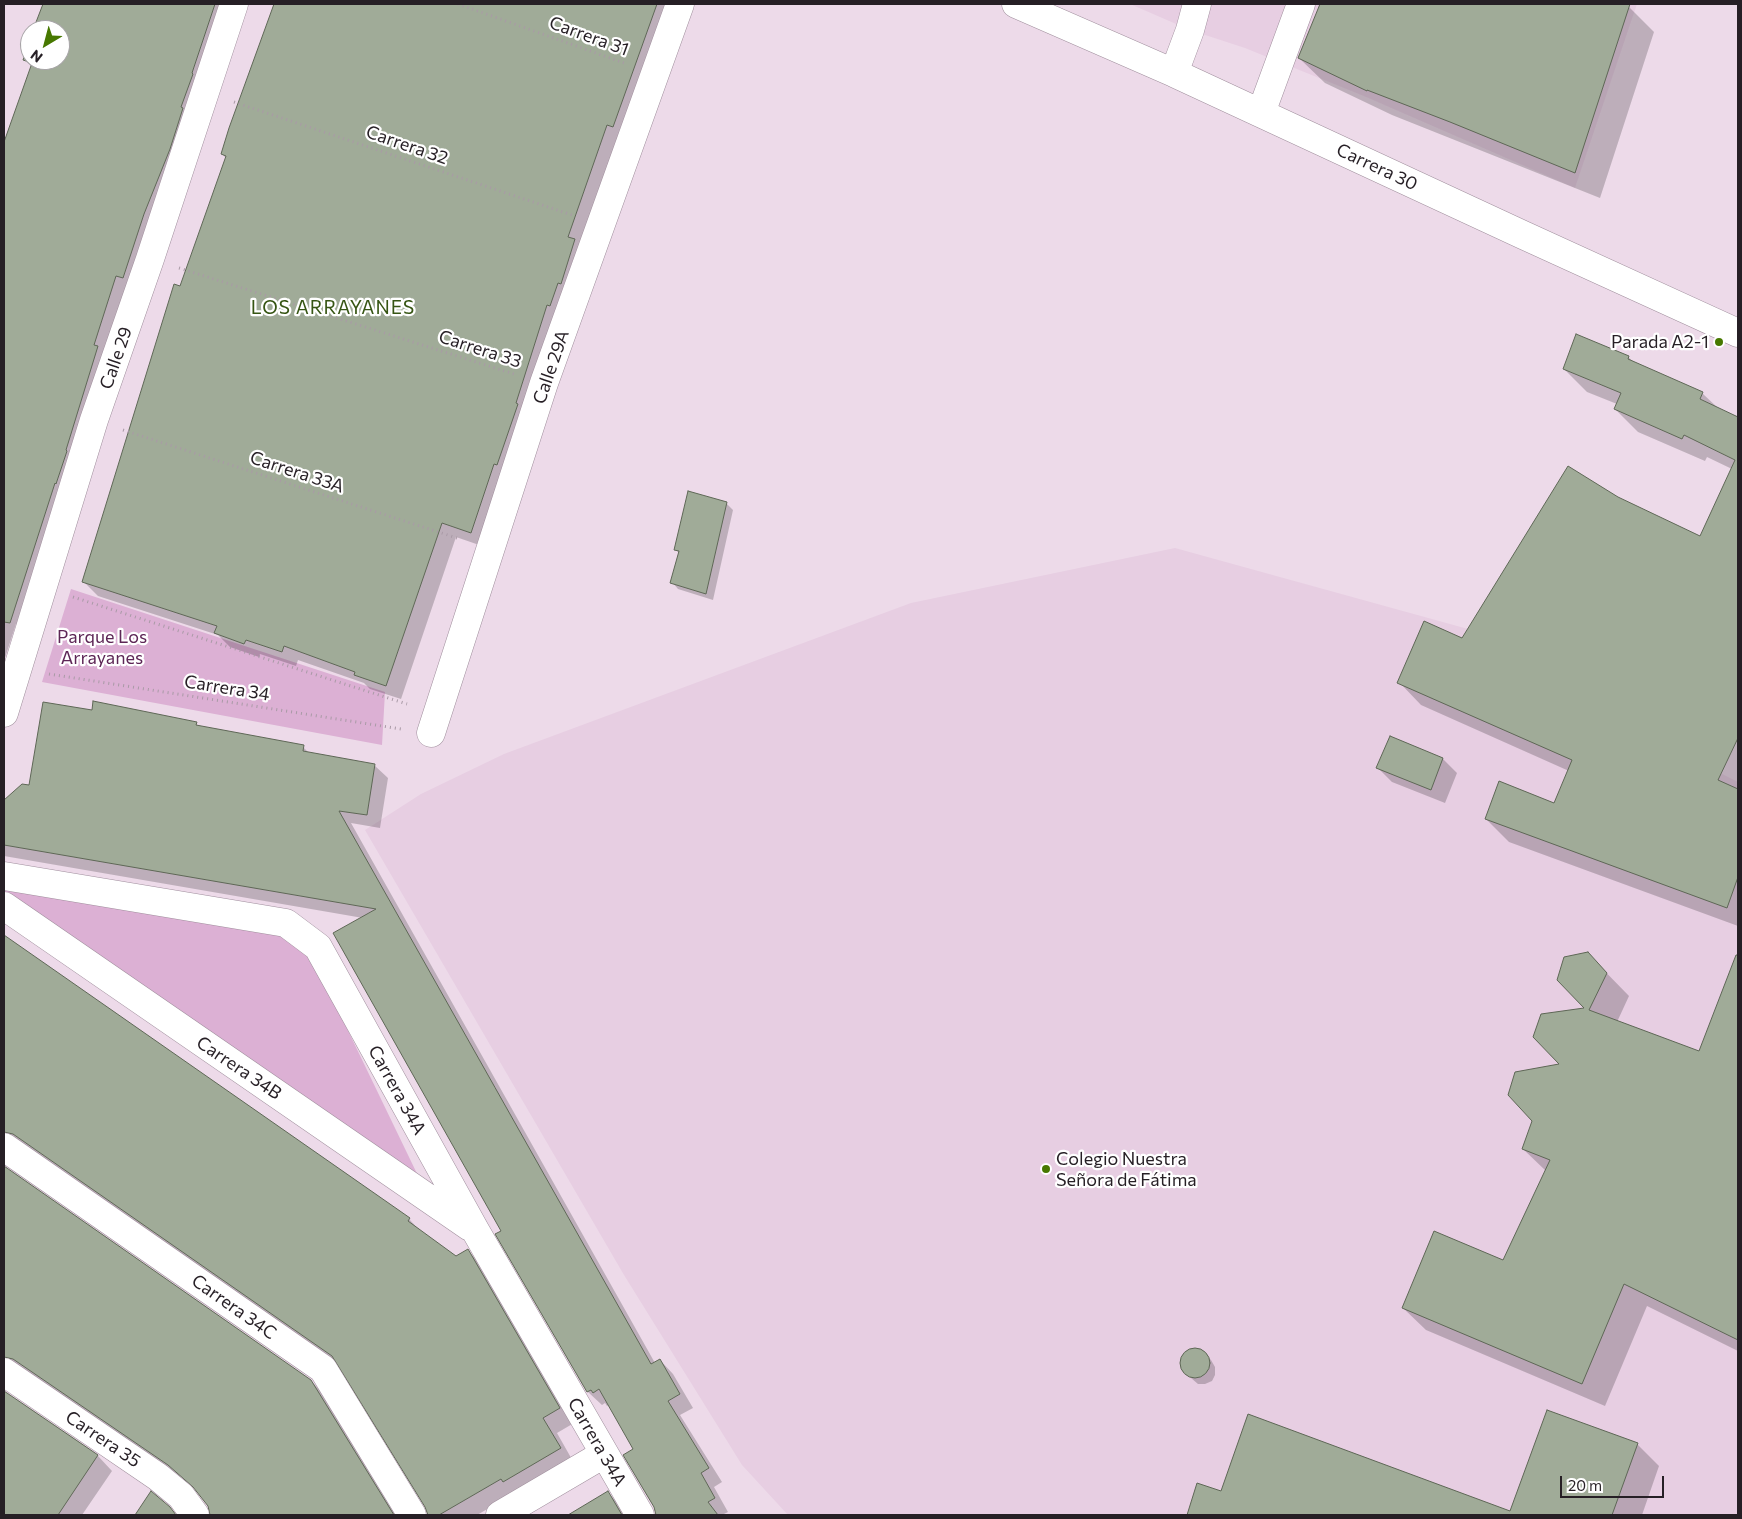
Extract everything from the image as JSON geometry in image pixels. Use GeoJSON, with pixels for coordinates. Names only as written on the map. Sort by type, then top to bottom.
{"type":"FeatureCollection","features":[{"type":"Feature","properties":{"kind":"street","name":"Calle 29"},"geometry":{"type":"LineString","coordinates":[[4,714],[94,420],[150,259],[234,4]]}},
{"type":"Feature","properties":{"kind":"street","name":"Calle 29A"},"geometry":{"type":"LineString","coordinates":[[434,724],[544,383],[680,4]]}},
{"type":"Feature","properties":{"kind":"street","name":"Carrera 30"},"geometry":{"type":"LineString","coordinates":[[1016,4],[1174,73],[1738,333]]}},
{"type":"Feature","properties":{"kind":"street"},"geometry":{"type":"LineString","coordinates":[[1174,73],[1190,30],[1197,4]]}},
{"type":"Feature","properties":{"kind":"street"},"geometry":{"type":"LineString","coordinates":[[1261,113],[1301,4]]}},
{"type":"Feature","properties":{"kind":"street","name":"Carrera 34A"},"geometry":{"type":"LineString","coordinates":[[4,876],[286,923],[318,947],[475,1230],[640,1515]]}},
{"type":"Feature","properties":{"kind":"street","name":"Carrera 34B"},"geometry":{"type":"LineString","coordinates":[[4,906],[475,1230]]}},
{"type":"Feature","properties":{"kind":"street","name":"Carrera 34C"},"geometry":{"type":"LineString","coordinates":[[4,1147],[323,1369],[412,1515]]}},
{"type":"Feature","properties":{"kind":"street","name":"Carrera 35"},"geometry":{"type":"LineString","coordinates":[[4,1372],[158,1477],[181,1496],[195,1515]]}},
{"type":"Feature","properties":{"kind":"street"},"geometry":{"type":"LineString","coordinates":[[500,1515],[604,1454]]}},
{"type":"Feature","properties":{"kind":"path","name":"Carrera 31"},"geometry":{"type":"LineString","coordinates":[[458,4],[655,74]]}},
{"type":"Feature","properties":{"kind":"path","name":"Carrera 32"},"geometry":{"type":"LineString","coordinates":[[204,92],[601,225]]}},
{"type":"Feature","properties":{"kind":"path","name":"Carrera 33"},"geometry":{"type":"LineString","coordinates":[[150,259],[544,383]]}},
{"type":"Feature","properties":{"kind":"path","name":"Carrera 33A"},"geometry":{"type":"LineString","coordinates":[[94,420],[491,549]]}},
{"type":"Feature","properties":{"kind":"path","name":"Carrera 34"},"geometry":{"type":"LineString","coordinates":[[44,588],[434,724]]}},
{"type":"Feature","properties":{"kind":"path","name":"Carrera 34"},"geometry":{"type":"LineString","coordinates":[[18,669],[434,724]]}},
{"type":"Feature","properties":{"kind":"shaded area"},"geometry":{"type":"Polygon","coordinates":[[[1130,4],[1637,4],[1575,188],[1366,97],[1245,48],[1190,30],[1130,4]]]}},
{"type":"Feature","properties":{"kind":"shaded area"},"geometry":{"type":"Polygon","coordinates":[[[1175,548],[1468,629],[1548,685],[1738,782],[1738,1515],[788,1515],[742,1465],[624,1275],[365,830],[421,794],[504,754],[911,603],[1175,548]]]}},
{"type":"Feature","properties":{"kind":"green space","name":"Parque Los Arrayanes"},"geometry":{"type":"Polygon","coordinates":[[[71,589],[385,692],[382,745],[42,682],[71,589]]]}},
{"type":"Feature","properties":{"kind":"green space"},"geometry":{"type":"Polygon","coordinates":[[[4,883],[281,933],[311,954],[422,1184],[4,899],[4,883]]]}},
{"type":"Feature","properties":{"kind":"building"},"geometry":{"type":"Polygon","coordinates":[[[43,4],[215,4],[181,107],[183,108],[170,149],[144,214],[123,278],[116,276],[94,345],[98,346],[67,451],[10,623],[4,622],[4,142],[30,70],[70,70],[70,20],[37,20],[43,4]]]}},
{"type":"Feature","properties":{"kind":"building"},"geometry":{"type":"Polygon","coordinates":[[[274,4],[657,4],[613,127],[607,125],[568,237],[575,239],[561,284],[558,283],[550,306],[547,305],[516,403],[518,404],[497,465],[494,464],[471,533],[442,523],[386,686],[354,675],[355,672],[284,646],[282,652],[246,640],[244,644],[214,633],[217,626],[82,582],[174,284],[180,286],[226,156],[221,154],[229,128],[274,4]]]}},
{"type":"Feature","properties":{"kind":"building"},"geometry":{"type":"Polygon","coordinates":[[[1320,4],[1630,4],[1575,173],[1450,122],[1367,91],[1298,58],[1320,4]]]}},
{"type":"Feature","properties":{"kind":"building"},"geometry":{"type":"Polygon","coordinates":[[[1576,334],[1629,356],[1628,359],[1703,392],[1700,399],[1738,417],[1738,738],[1718,780],[1738,789],[1738,877],[1727,908],[1485,819],[1499,781],[1554,803],[1572,760],[1397,683],[1424,621],[1462,638],[1568,466],[1618,497],[1700,536],[1735,460],[1684,435],[1682,439],[1614,409],[1621,393],[1563,369],[1576,334]]]}},
{"type":"Feature","properties":{"kind":"building"},"geometry":{"type":"Polygon","coordinates":[[[688,491],[727,502],[706,594],[670,583],[679,551],[674,550],[688,491]]]}},
{"type":"Feature","properties":{"kind":"building"},"geometry":{"type":"Polygon","coordinates":[[[93,701],[197,722],[196,725],[304,745],[303,751],[375,764],[367,815],[339,811],[651,1364],[660,1359],[680,1394],[668,1401],[709,1468],[701,1473],[715,1498],[708,1502],[718,1515],[656,1515],[654,1507],[623,1455],[633,1449],[599,1389],[593,1393],[591,1390],[587,1392],[495,1234],[501,1231],[333,933],[376,909],[4,845],[4,800],[22,784],[29,785],[43,702],[92,710],[93,701]]]}},
{"type":"Feature","properties":{"kind":"building"},"geometry":{"type":"Polygon","coordinates":[[[1390,736],[1443,758],[1431,790],[1376,768],[1390,736]]]}},
{"type":"Feature","properties":{"kind":"building"},"geometry":{"type":"Polygon","coordinates":[[[4,935],[410,1218],[408,1221],[456,1256],[468,1249],[560,1408],[543,1418],[561,1448],[503,1482],[501,1479],[439,1515],[428,1515],[425,1507],[332,1356],[13,1134],[4,1132],[4,935]]]}},
{"type":"Feature","properties":{"kind":"building"},"geometry":{"type":"Polygon","coordinates":[[[1588,952],[1607,973],[1589,1010],[1699,1051],[1736,955],[1738,955],[1738,1340],[1624,1284],[1582,1384],[1402,1308],[1434,1231],[1503,1260],[1550,1160],[1522,1149],[1532,1121],[1508,1095],[1515,1072],[1559,1064],[1533,1037],[1541,1014],[1584,1008],[1557,980],[1564,957],[1588,952]]]}},
{"type":"Feature","properties":{"kind":"building"},"geometry":{"type":"Polygon","coordinates":[[[4,1166],[311,1380],[394,1515],[210,1515],[208,1506],[193,1487],[168,1465],[13,1359],[4,1357],[4,1166]]]}},
{"type":"Feature","properties":{"kind":"building"},"geometry":{"type":"Polygon","coordinates":[[[1195,1348],[1201,1349],[1209,1357],[1209,1369],[1201,1377],[1195,1378],[1189,1377],[1181,1369],[1180,1363],[1181,1357],[1189,1349],[1195,1348]]]}},
{"type":"Feature","properties":{"kind":"building"},"geometry":{"type":"Polygon","coordinates":[[[4,1391],[98,1455],[58,1515],[4,1515],[4,1391]]]}},
{"type":"Feature","properties":{"kind":"building"},"geometry":{"type":"Polygon","coordinates":[[[1547,1410],[1638,1443],[1612,1515],[1187,1515],[1197,1483],[1221,1491],[1248,1414],[1510,1511],[1547,1410]]]}},
{"type":"Feature","properties":{"kind":"building"},"geometry":{"type":"Polygon","coordinates":[[[151,1491],[170,1507],[176,1515],[135,1515],[151,1491]]]}},
{"type":"Feature","properties":{"kind":"building"},"geometry":{"type":"Polygon","coordinates":[[[608,1491],[622,1515],[568,1515],[608,1491]]]}},
{"type":"Feature","properties":{"kind":"place","name":"Parada A2-1"},"geometry":{"type":"Point","coordinates":[1719,342]}},
{"type":"Feature","properties":{"kind":"place","name":"Colegio Nuestra Señora de Fátima"},"geometry":{"type":"Point","coordinates":[1046,1169]}},
{"type":"Feature","properties":{"kind":"district","name":"LOS ARRAYANES"},"geometry":{"type":"Point","coordinates":[333,308]}}]}
